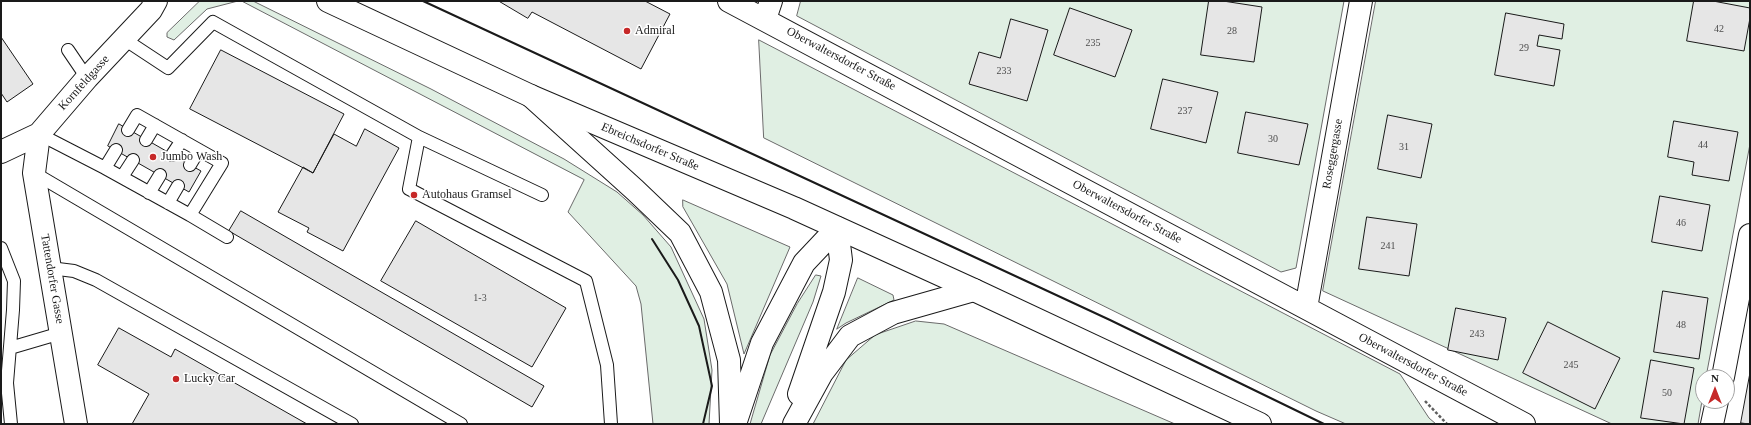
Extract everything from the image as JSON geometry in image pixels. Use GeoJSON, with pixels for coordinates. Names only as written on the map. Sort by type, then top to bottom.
{"type":"FeatureCollection","features":[{"type":"Feature","properties":{"kind":"main road","name":"Kornfeldgasse"},"geometry":{"type":"LineString","coordinates":[[1,152],[39,134],[87,78],[150,10],[156,1]]}},
{"type":"Feature","properties":{"kind":"main road","name":"Ebreichsdorfer Straße"},"geometry":{"type":"LineString","coordinates":[[328,1],[531,96],[837,228],[974,290],[1260,424]]}},
{"type":"Feature","properties":{"kind":"main road","name":"Oberwaltersdorfer Straße"},"geometry":{"type":"LineString","coordinates":[[729,1],[768,10],[1306,308],[1524,424]]}},
{"type":"Feature","properties":{"kind":"main road","name":"Roseggergasse"},"geometry":{"type":"LineString","coordinates":[[1306,308],[1361,1]]}},
{"type":"Feature","properties":{"kind":"main road"},"geometry":{"type":"LineString","coordinates":[[531,96],[680,233],[711,292],[729,360],[731,424]]}},
{"type":"Feature","properties":{"kind":"main road","name":"Tattendorfer Gasse"},"geometry":{"type":"LineString","coordinates":[[39,134],[34,173],[76,424]]}},
{"type":"Feature","properties":{"kind":"main road"},"geometry":{"type":"LineString","coordinates":[[735,424],[762,343],[804,262],[837,228]]}},
{"type":"Feature","properties":{"kind":"main road"},"geometry":{"type":"LineString","coordinates":[[789,424],[834,292],[841,260],[837,228]]}},
{"type":"Feature","properties":{"kind":"main road"},"geometry":{"type":"LineString","coordinates":[[1725,369],[1750,235]]}},
{"type":"Feature","properties":{"kind":"main road"},"geometry":{"type":"LineString","coordinates":[[794,424],[822,373],[850,336],[893,313],[974,290]]}},
{"type":"Feature","properties":{"kind":"main road"},"geometry":{"type":"LineString","coordinates":[[1712,424],[1715,409]]}},
{"type":"Feature","properties":{"kind":"lane"},"geometry":{"type":"LineString","coordinates":[[124,39],[168,68],[213,22],[419,137],[542,195]]}},
{"type":"Feature","properties":{"kind":"lane"},"geometry":{"type":"LineString","coordinates":[[68,50],[87,78]]}},
{"type":"Feature","properties":{"kind":"lane"},"geometry":{"type":"LineString","coordinates":[[128,130],[137,115],[222,163],[190,215]]}},
{"type":"Feature","properties":{"kind":"lane"},"geometry":{"type":"LineString","coordinates":[[146,140],[155,125]]}},
{"type":"Feature","properties":{"kind":"lane"},"geometry":{"type":"LineString","coordinates":[[39,134],[122,177],[228,237]]}},
{"type":"Feature","properties":{"kind":"lane"},"geometry":{"type":"LineString","coordinates":[[419,137],[409,189],[586,281],[607,365],[611,424]]}},
{"type":"Feature","properties":{"kind":"lane"},"geometry":{"type":"LineString","coordinates":[[172,155],[182,140]]}},
{"type":"Feature","properties":{"kind":"lane"},"geometry":{"type":"LineString","coordinates":[[105,168],[116,150]]}},
{"type":"Feature","properties":{"kind":"lane"},"geometry":{"type":"LineString","coordinates":[[190,165],[199,150]]}},
{"type":"Feature","properties":{"kind":"lane"},"geometry":{"type":"LineString","coordinates":[[122,177],[133,160]]}},
{"type":"Feature","properties":{"kind":"lane"},"geometry":{"type":"LineString","coordinates":[[34,173],[461,424]]}},
{"type":"Feature","properties":{"kind":"lane"},"geometry":{"type":"LineString","coordinates":[[149,193],[160,175]]}},
{"type":"Feature","properties":{"kind":"lane"},"geometry":{"type":"LineString","coordinates":[[168,203],[178,186]]}},
{"type":"Feature","properties":{"kind":"lane"},"geometry":{"type":"LineString","coordinates":[[1,248],[14,281],[10,348],[4,384],[12,424]]}},
{"type":"Feature","properties":{"kind":"lane"},"geometry":{"type":"LineString","coordinates":[[50,268],[74,271],[96,280],[352,424]]}},
{"type":"Feature","properties":{"kind":"lane"},"geometry":{"type":"LineString","coordinates":[[10,348],[61,333]]}},
{"type":"Feature","properties":{"kind":"green space"},"geometry":{"type":"Polygon","coordinates":[[[200,1],[238,1],[207,9],[174,40],[167,37],[167,33],[200,1]]]}},
{"type":"Feature","properties":{"kind":"green space"},"geometry":{"type":"Polygon","coordinates":[[[242,1],[253,1],[431,89],[564,159],[617,192],[643,215],[671,247],[704,319],[712,370],[709,424],[653,424],[641,304],[636,286],[568,212],[584,180],[242,1]]]}},
{"type":"Feature","properties":{"kind":"green space"},"geometry":{"type":"Polygon","coordinates":[[[801,1],[1344,1],[1296,268],[1281,272],[797,16],[801,1]]]}},
{"type":"Feature","properties":{"kind":"green space"},"geometry":{"type":"Polygon","coordinates":[[[1376,1],[1750,1],[1750,144],[1708,369],[1695,369],[1695,409],[1701,409],[1698,424],[1612,424],[1323,291],[1376,1]]]}},
{"type":"Feature","properties":{"kind":"green space"},"geometry":{"type":"Polygon","coordinates":[[[759,40],[1400,374],[1429,418],[1436,424],[1346,424],[1316,411],[764,138],[759,40]]]}},
{"type":"Feature","properties":{"kind":"green space"},"geometry":{"type":"Polygon","coordinates":[[[683,200],[790,247],[744,354],[727,284],[683,207],[683,200]]]}},
{"type":"Feature","properties":{"kind":"green space"},"geometry":{"type":"Polygon","coordinates":[[[816,275],[821,276],[813,302],[761,424],[750,424],[770,355],[797,304],[816,275]]]}},
{"type":"Feature","properties":{"kind":"green space"},"geometry":{"type":"Polygon","coordinates":[[[858,278],[893,295],[894,300],[846,323],[837,329],[858,278]]]}},
{"type":"Feature","properties":{"kind":"green space"},"geometry":{"type":"Polygon","coordinates":[[[916,321],[944,324],[1175,424],[813,424],[846,360],[875,335],[916,321]]]}},
{"type":"Feature","properties":{"kind":"building"},"geometry":{"type":"Polygon","coordinates":[[[499,1],[645,1],[670,14],[641,69],[532,12],[528,18],[499,1]]]}},
{"type":"Feature","properties":{"kind":"building"},"geometry":{"type":"Polygon","coordinates":[[[1209,1],[1223,1],[1262,7],[1254,62],[1201,55],[1209,1]]]}},
{"type":"Feature","properties":{"kind":"building"},"geometry":{"type":"Polygon","coordinates":[[[1694,1],[1713,1],[1750,8],[1750,18],[1744,51],[1687,41],[1694,1]]]}},
{"type":"Feature","properties":{"kind":"building"},"geometry":{"type":"Polygon","coordinates":[[[1070,8],[1132,30],[1115,77],[1054,55],[1070,8]]]}},
{"type":"Feature","properties":{"kind":"building"},"geometry":{"type":"Polygon","coordinates":[[[1506,13],[1564,24],[1562,39],[1539,35],[1537,46],[1560,50],[1554,86],[1495,75],[1506,13]]]}},
{"type":"Feature","properties":{"kind":"building"},"geometry":{"type":"Polygon","coordinates":[[[1011,19],[1048,30],[1027,101],[969,84],[979,52],[1000,58],[1011,19]]]}},
{"type":"Feature","properties":{"kind":"building"},"geometry":{"type":"Polygon","coordinates":[[[1,37],[33,84],[7,102],[1,93],[1,37]]]}},
{"type":"Feature","properties":{"kind":"building"},"geometry":{"type":"Polygon","coordinates":[[[221,50],[344,114],[313,173],[190,109],[221,50]]]}},
{"type":"Feature","properties":{"kind":"building"},"geometry":{"type":"Polygon","coordinates":[[[1163,79],[1218,92],[1206,143],[1151,129],[1163,79]]]}},
{"type":"Feature","properties":{"kind":"building"},"geometry":{"type":"Polygon","coordinates":[[[1246,112],[1308,124],[1299,165],[1238,153],[1246,112]]]}},
{"type":"Feature","properties":{"kind":"building"},"geometry":{"type":"Polygon","coordinates":[[[1388,115],[1432,124],[1421,178],[1378,169],[1388,115]]]}},
{"type":"Feature","properties":{"kind":"building"},"geometry":{"type":"Polygon","coordinates":[[[1674,121],[1738,132],[1729,181],[1692,175],[1694,162],[1668,157],[1674,121]]]}},
{"type":"Feature","properties":{"kind":"building","name":"Jumbo Wash"},"geometry":{"type":"Polygon","coordinates":[[[119,124],[201,171],[189,192],[108,146],[119,124]]]}},
{"type":"Feature","properties":{"kind":"building"},"geometry":{"type":"Polygon","coordinates":[[[365,129],[399,148],[343,251],[307,232],[309,228],[278,212],[303,167],[313,173],[334,134],[356,146],[365,129]]]}},
{"type":"Feature","properties":{"kind":"building"},"geometry":{"type":"Polygon","coordinates":[[[1660,196],[1710,205],[1702,251],[1652,242],[1660,196]]]}},
{"type":"Feature","properties":{"kind":"building"},"geometry":{"type":"Polygon","coordinates":[[[241,211],[544,386],[532,407],[229,231],[241,211]]]}},
{"type":"Feature","properties":{"kind":"building"},"geometry":{"type":"Polygon","coordinates":[[[1367,217],[1417,224],[1409,276],[1359,269],[1367,217]]]}},
{"type":"Feature","properties":{"kind":"building"},"geometry":{"type":"Polygon","coordinates":[[[416,221],[566,308],[532,367],[381,281],[416,221]]]}},
{"type":"Feature","properties":{"kind":"building"},"geometry":{"type":"Polygon","coordinates":[[[1663,291],[1708,298],[1699,359],[1654,352],[1663,291]]]}},
{"type":"Feature","properties":{"kind":"building"},"geometry":{"type":"Polygon","coordinates":[[[1456,308],[1506,318],[1498,360],[1448,350],[1456,308]]]}},
{"type":"Feature","properties":{"kind":"building"},"geometry":{"type":"Polygon","coordinates":[[[1548,322],[1620,358],[1595,409],[1523,373],[1548,322]]]}},
{"type":"Feature","properties":{"kind":"building","name":"Lucky Car"},"geometry":{"type":"Polygon","coordinates":[[[119,328],[171,357],[175,349],[307,424],[132,424],[149,394],[98,365],[119,328]]]}},
{"type":"Feature","properties":{"kind":"building"},"geometry":{"type":"Polygon","coordinates":[[[1651,360],[1694,368],[1684,424],[1641,418],[1651,360]]]}},
{"type":"Feature","properties":{"kind":"building"},"geometry":{"type":"Polygon","coordinates":[[[1750,373],[1750,424],[1749,424],[1741,423],[1750,373]]]}},
{"type":"Feature","properties":{"kind":"wall"},"geometry":{"type":"LineString","coordinates":[[423,1],[1110,320],[1324,424]]}},
{"type":"Feature","properties":{"kind":"wall"},"geometry":{"type":"LineString","coordinates":[[652,239],[678,280],[699,326],[712,386],[703,424]]}},
{"type":"Feature","properties":{"kind":"place","name":"Admiral"},"geometry":{"type":"Point","coordinates":[627,31]}},
{"type":"Feature","properties":{"kind":"place","name":"Jumbo Wash"},"geometry":{"type":"Point","coordinates":[153,157]}},
{"type":"Feature","properties":{"kind":"place","name":"Autohaus Gramsel"},"geometry":{"type":"Point","coordinates":[414,195]}},
{"type":"Feature","properties":{"kind":"place","name":"Lucky Car"},"geometry":{"type":"Point","coordinates":[176,379]}}]}
